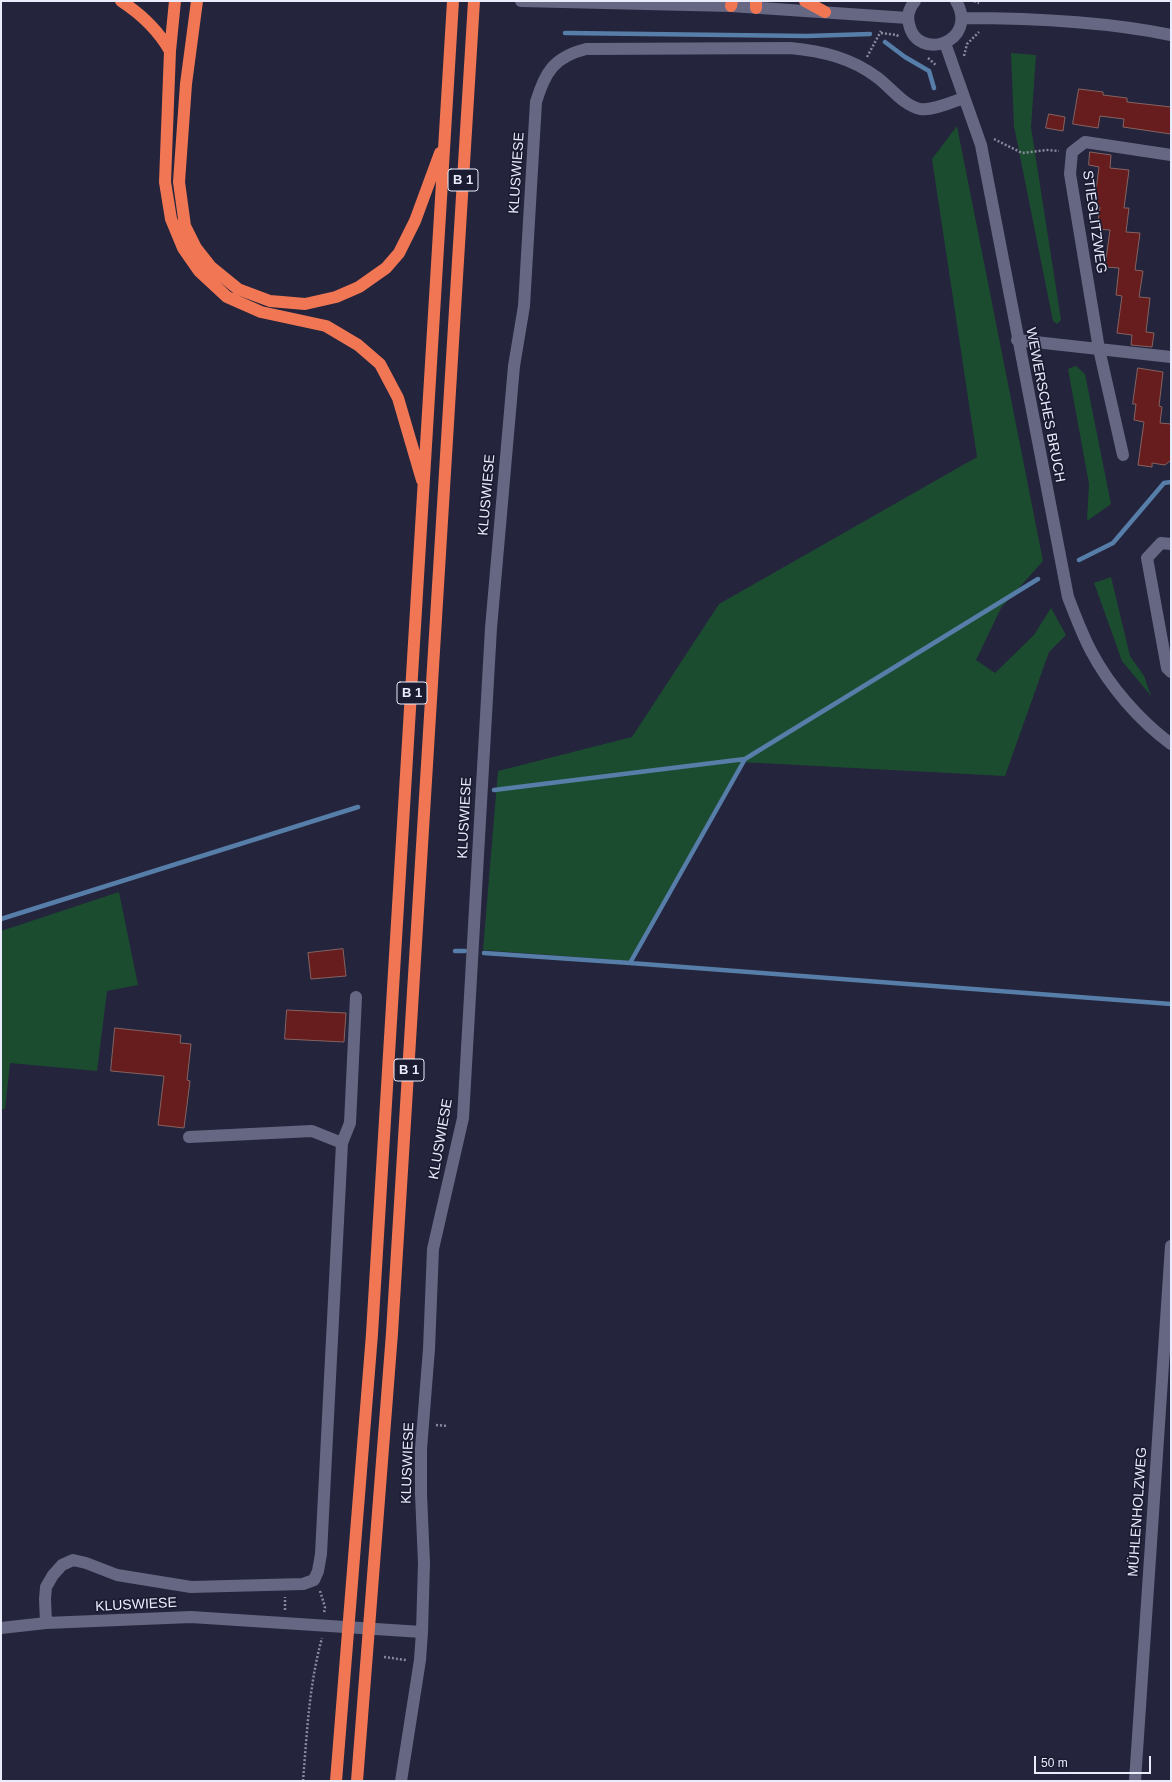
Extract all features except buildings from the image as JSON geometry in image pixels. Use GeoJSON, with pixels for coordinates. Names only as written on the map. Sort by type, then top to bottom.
{"type":"FeatureCollection","features":[{"type":"Feature","properties":{"kind":"highway"},"geometry":{"type":"LineString","coordinates":[[121,1],[136,11],[161,36],[170,51]]}},
{"type":"Feature","properties":{"kind":"highway"},"geometry":{"type":"LineString","coordinates":[[175,1],[170,51],[165,182],[171,219],[183,248],[199,270],[227,297],[261,312],[326,326],[358,345],[380,364],[398,398],[424,489]]}},
{"type":"Feature","properties":{"kind":"highway"},"geometry":{"type":"LineString","coordinates":[[197,1],[186,84],[179,182],[185,226],[196,248],[207,262],[238,289],[270,301],[305,304],[336,297],[360,287],[386,268],[399,253],[406,241],[444,141]]}},
{"type":"Feature","properties":{"kind":"highway","name":"B 1"},"geometry":{"type":"LineString","coordinates":[[336,1781],[372,1334],[453,1]]}},
{"type":"Feature","properties":{"kind":"highway","name":"B 1"},"geometry":{"type":"LineString","coordinates":[[357,1781],[392,1333],[474,1]]}},
{"type":"Feature","properties":{"kind":"highway"},"geometry":{"type":"LineString","coordinates":[[805,1],[824,12]]}},
{"type":"Feature","properties":{"kind":"street"},"geometry":{"type":"LineString","coordinates":[[521,1],[756,4],[824,12],[908,18]]}},
{"type":"Feature","properties":{"kind":"street"},"geometry":{"type":"LineString","coordinates":[[915,1],[909,10],[908,18],[913,34],[920,40],[936,45],[945,43],[957,33],[962,18],[956,1]]}},
{"type":"Feature","properties":{"kind":"street"},"geometry":{"type":"LineString","coordinates":[[962,18],[1003,18],[1076,22],[1141,29],[1171,35]]}},
{"type":"Feature","properties":{"kind":"street","name":"WEWERSCHES BRUCH"},"geometry":{"type":"LineString","coordinates":[[945,43],[978,138],[1068,597],[1091,652],[1122,697],[1153,730],[1171,744]]}},
{"type":"Feature","properties":{"kind":"street","name":"KLUSWIESE"},"geometry":{"type":"LineString","coordinates":[[1,1628],[46,1623],[191,1617],[417,1632],[424,1563],[421,1494],[422,1449],[430,1349],[433,1249],[463,1118],[491,628],[514,366],[524,306],[536,102],[542,83],[554,65],[568,53],[586,49],[790,48],[817,50],[839,57],[861,67],[878,78],[902,99],[920,109],[941,106],[964,98]]}},
{"type":"Feature","properties":{"kind":"street","name":"STIEGLITZWEG"},"geometry":{"type":"LineString","coordinates":[[1123,455],[1099,349],[1070,174],[1072,152],[1084,142],[1171,155]]}},
{"type":"Feature","properties":{"kind":"street"},"geometry":{"type":"LineString","coordinates":[[1017,340],[1171,358]]}},
{"type":"Feature","properties":{"kind":"street"},"geometry":{"type":"LineString","coordinates":[[1171,544],[1161,543],[1147,558],[1167,668],[1171,672]]}},
{"type":"Feature","properties":{"kind":"street"},"geometry":{"type":"LineString","coordinates":[[314,1580],[318,1571],[321,1554],[342,1142],[350,1124],[356,996]]}},
{"type":"Feature","properties":{"kind":"street"},"geometry":{"type":"LineString","coordinates":[[189,1137],[312,1131],[342,1142]]}},
{"type":"Feature","properties":{"kind":"street","name":"MÜHLENHOLZWEG"},"geometry":{"type":"LineString","coordinates":[[1135,1781],[1171,1246]]}},
{"type":"Feature","properties":{"kind":"street","name":"KLUSWIESE"},"geometry":{"type":"LineString","coordinates":[[46,1623],[46,1586],[62,1565],[73,1560],[117,1575],[191,1587],[286,1585],[303,1584],[314,1580]]}},
{"type":"Feature","properties":{"kind":"street"},"geometry":{"type":"LineString","coordinates":[[401,1781],[420,1660],[417,1632]]}},
{"type":"Feature","properties":{"kind":"path"},"geometry":{"type":"LineString","coordinates":[[963,63],[967,44],[981,30]]}},
{"type":"Feature","properties":{"kind":"path"},"geometry":{"type":"LineString","coordinates":[[861,67],[881,33]]}},
{"type":"Feature","properties":{"kind":"path"},"geometry":{"type":"LineString","coordinates":[[978,138],[988,136],[1022,153],[1047,150],[1072,152]]}},
{"type":"Feature","properties":{"kind":"path"},"geometry":{"type":"LineString","coordinates":[[314,1580],[320,1591],[325,1607],[324,1614]]}},
{"type":"Feature","properties":{"kind":"path"},"geometry":{"type":"LineString","coordinates":[[286,1585],[287,1623]]}},
{"type":"Feature","properties":{"kind":"path"},"geometry":{"type":"LineString","coordinates":[[303,1781],[310,1695],[315,1664],[322,1636]]}},
{"type":"Feature","properties":{"kind":"path"},"geometry":{"type":"LineString","coordinates":[[384,1658],[409,1660]]}},
{"type":"Feature","properties":{"kind":"green space"},"geometry":{"type":"Polygon","coordinates":[[[1011,53],[1036,55],[1031,127],[1061,320],[1057,324],[1053,321],[1014,126],[1011,53]]]}},
{"type":"Feature","properties":{"kind":"green space"},"geometry":{"type":"Polygon","coordinates":[[[957,126],[1043,561],[1001,608],[976,660],[995,673],[1034,635],[1051,608],[1066,635],[1049,652],[1005,776],[741,762],[629,961],[483,950],[498,771],[632,737],[719,604],[977,457],[932,159],[957,126]]]}},
{"type":"Feature","properties":{"kind":"green space"},"geometry":{"type":"Polygon","coordinates":[[[1076,366],[1085,374],[1111,504],[1087,521],[1089,484],[1068,369],[1076,366]]]}},
{"type":"Feature","properties":{"kind":"green space"},"geometry":{"type":"Polygon","coordinates":[[[1111,577],[1130,656],[1144,676],[1151,696],[1122,661],[1094,583],[1111,577]]]}},
{"type":"Feature","properties":{"kind":"green space"},"geometry":{"type":"Polygon","coordinates":[[[119,892],[138,985],[107,991],[97,1071],[10,1063],[5,1109],[1,1109],[1,931],[119,892]]]}},
{"type":"Feature","properties":{"kind":"waterway"},"geometry":{"type":"LineString","coordinates":[[565,33],[807,36],[870,34]]}},
{"type":"Feature","properties":{"kind":"waterway"},"geometry":{"type":"LineString","coordinates":[[885,42],[905,57],[929,71],[934,88]]}},
{"type":"Feature","properties":{"kind":"waterway"},"geometry":{"type":"LineString","coordinates":[[1079,560],[1113,543],[1164,483],[1171,482]]}},
{"type":"Feature","properties":{"kind":"waterway"},"geometry":{"type":"LineString","coordinates":[[494,790],[745,759],[1038,579]]}},
{"type":"Feature","properties":{"kind":"waterway"},"geometry":{"type":"LineString","coordinates":[[484,953],[630,963],[745,759]]}},
{"type":"Feature","properties":{"kind":"waterway"},"geometry":{"type":"LineString","coordinates":[[1,919],[358,807]]}},
{"type":"Feature","properties":{"kind":"waterway"},"geometry":{"type":"LineString","coordinates":[[455,951],[465,951]]}},
{"type":"Feature","properties":{"kind":"waterway"},"geometry":{"type":"LineString","coordinates":[[630,963],[1171,1004]]}}]}
